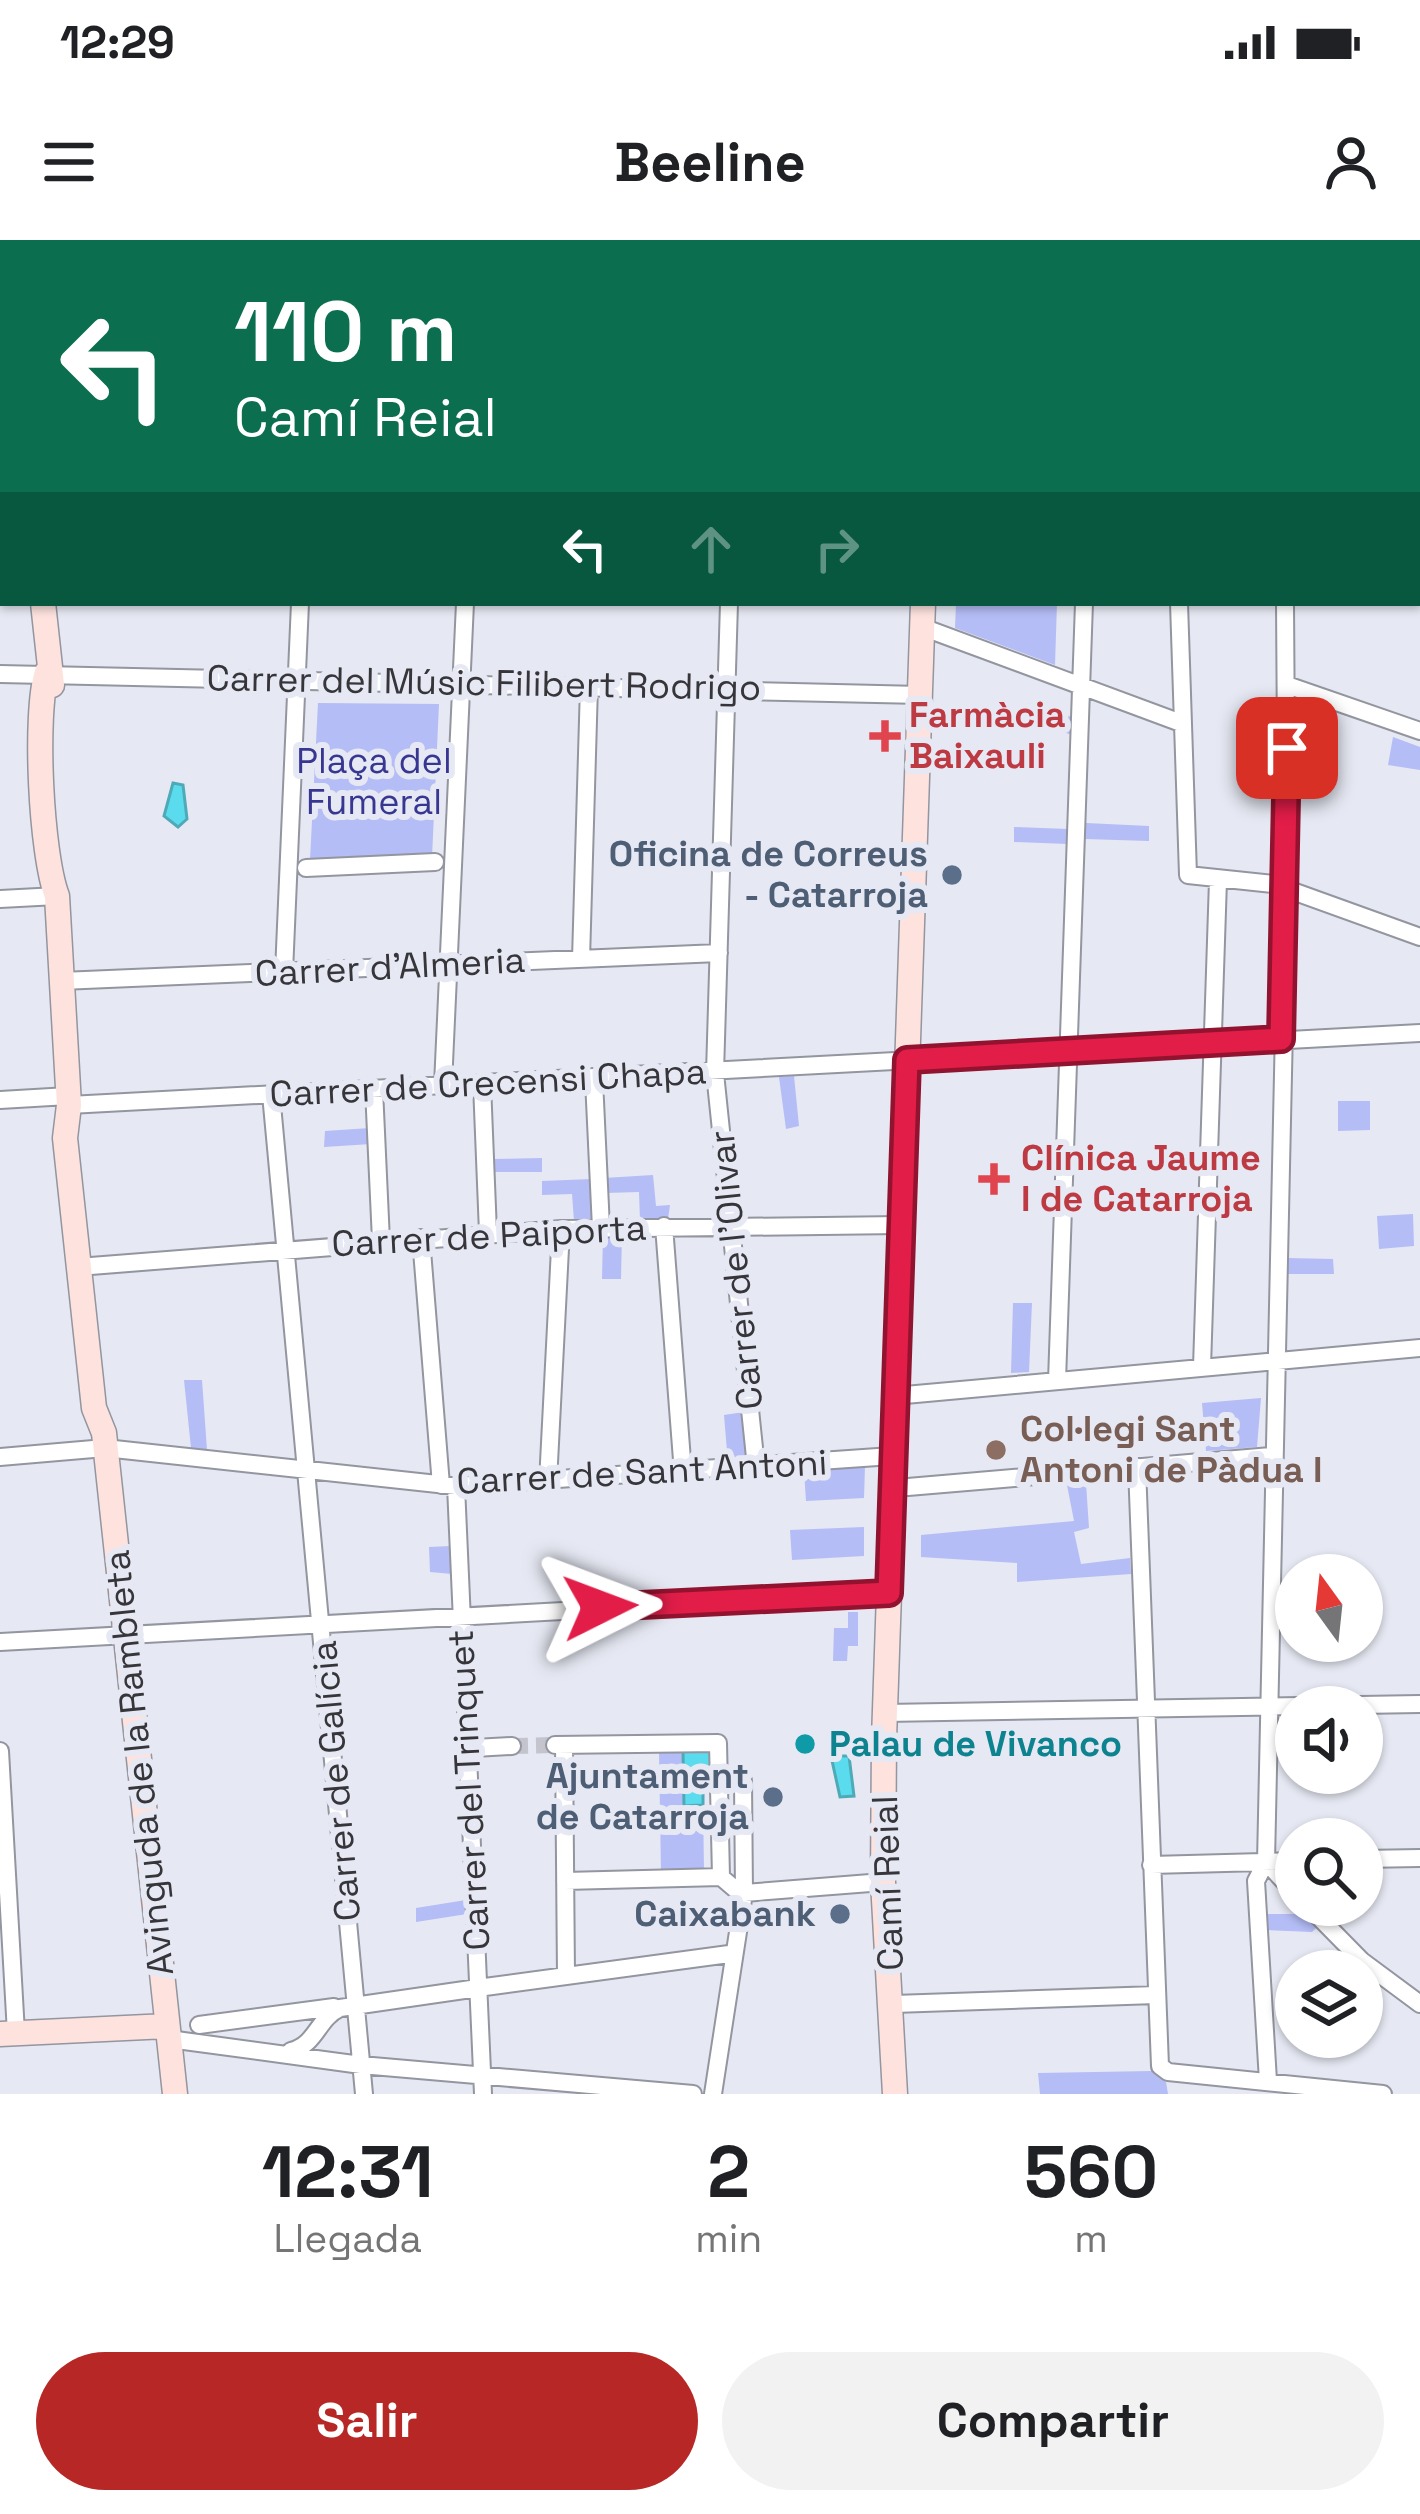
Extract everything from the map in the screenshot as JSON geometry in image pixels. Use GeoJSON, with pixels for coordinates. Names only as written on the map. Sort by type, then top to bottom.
{"type":"FeatureCollection","features":[{"type":"Feature","properties":{"kind":"street","name":"Avinguda de la Rambleta"},"geometry":{"type":"LineString","coordinates":[[43,606],[47,672],[56,707],[64,866],[57,896],[69,1100],[81,1136],[86,1266],[109,1404],[104,1440],[175,2094]]}},
{"type":"Feature","properties":{"kind":"street"},"geometry":{"type":"LineString","coordinates":[[284,972],[300,606]]}},
{"type":"Feature","properties":{"kind":"street"},"geometry":{"type":"LineString","coordinates":[[443,1085],[465,606]]}},
{"type":"Feature","properties":{"kind":"street","name":"Carrer de l'Olivar"},"geometry":{"type":"LineString","coordinates":[[729,606],[715,1072],[756,1467]]}},
{"type":"Feature","properties":{"kind":"street"},"geometry":{"type":"LineString","coordinates":[[1057,1381],[1084,606]]}},
{"type":"Feature","properties":{"kind":"street"},"geometry":{"type":"LineString","coordinates":[[1179,606],[1188,875],[1288,889],[1420,937]]}},
{"type":"Feature","properties":{"kind":"street"},"geometry":{"type":"LineString","coordinates":[[1268,2081],[1256,1881],[1266,1862],[1271,1456],[1288,889],[1286,606]]}},
{"type":"Feature","properties":{"kind":"street"},"geometry":{"type":"LineString","coordinates":[[922,615],[1081,688],[1181,723]]}},
{"type":"Feature","properties":{"kind":"street","name":"Camí Reial"},"geometry":{"type":"LineString","coordinates":[[895,2094],[894,2004],[883,1882],[885,1713],[922,615]]}},
{"type":"Feature","properties":{"kind":"street","name":"Carrer del Músic Filibert Rodrigo"},"geometry":{"type":"LineString","coordinates":[[0,674],[920,695]]}},
{"type":"Feature","properties":{"kind":"street"},"geometry":{"type":"LineString","coordinates":[[1287,685],[1420,731]]}},
{"type":"Feature","properties":{"kind":"street"},"geometry":{"type":"LineString","coordinates":[[580,959],[589,686]]}},
{"type":"Feature","properties":{"kind":"street"},"geometry":{"type":"LineString","coordinates":[[306,868],[435,862]]}},
{"type":"Feature","properties":{"kind":"street"},"geometry":{"type":"LineString","coordinates":[[1202,1367],[1218,880]]}},
{"type":"Feature","properties":{"kind":"street"},"geometry":{"type":"LineString","coordinates":[[0,899],[57,896]]}},
{"type":"Feature","properties":{"kind":"street","name":"Carrer d'Almeria"},"geometry":{"type":"LineString","coordinates":[[62,981],[718,953]]}},
{"type":"Feature","properties":{"kind":"street","name":"Carrer de Crecensi Chapa"},"geometry":{"type":"LineString","coordinates":[[0,1100],[594,1080],[1070,1049],[1420,1034]]}},
{"type":"Feature","properties":{"kind":"street"},"geometry":{"type":"LineString","coordinates":[[594,1080],[601,1228]]}},
{"type":"Feature","properties":{"kind":"street"},"geometry":{"type":"LineString","coordinates":[[482,1084],[488,1233]]}},
{"type":"Feature","properties":{"kind":"street"},"geometry":{"type":"LineString","coordinates":[[374,1089],[381,1241]]}},
{"type":"Feature","properties":{"kind":"street","name":"Carrer de Galícia"},"geometry":{"type":"LineString","coordinates":[[272,1094],[364,2094]]}},
{"type":"Feature","properties":{"kind":"street","name":"Carrer de Paiporta"},"geometry":{"type":"LineString","coordinates":[[86,1266],[561,1229],[901,1225]]}},
{"type":"Feature","properties":{"kind":"street"},"geometry":{"type":"LineString","coordinates":[[664,1226],[683,1473]]}},
{"type":"Feature","properties":{"kind":"street"},"geometry":{"type":"LineString","coordinates":[[548,1482],[561,1229]]}},
{"type":"Feature","properties":{"kind":"street","name":"Carrer del Trinquet"},"geometry":{"type":"LineString","coordinates":[[422,1238],[462,1615],[482,2085]]}},
{"type":"Feature","properties":{"kind":"street"},"geometry":{"type":"LineString","coordinates":[[894,1396],[1420,1348]]}},
{"type":"Feature","properties":{"kind":"street","name":"Carrer de Sant Antoni"},"geometry":{"type":"LineString","coordinates":[[0,1457],[104,1440],[449,1485],[892,1456]]}},
{"type":"Feature","properties":{"kind":"street"},"geometry":{"type":"LineString","coordinates":[[908,1487],[1271,1456]]}},
{"type":"Feature","properties":{"kind":"street"},"geometry":{"type":"LineString","coordinates":[[1137,1467],[1159,2060],[1168,2072],[1383,2094]]}},
{"type":"Feature","properties":{"kind":"street"},"geometry":{"type":"LineString","coordinates":[[0,1642],[889,1593]]}},
{"type":"Feature","properties":{"kind":"street"},"geometry":{"type":"LineString","coordinates":[[885,1713],[1420,1704]]}},
{"type":"Feature","properties":{"kind":"street"},"geometry":{"type":"LineString","coordinates":[[566,1976],[560,1745],[718,1743],[733,1886]]}},
{"type":"Feature","properties":{"kind":"street"},"geometry":{"type":"LineString","coordinates":[[474,1748],[512,1747]]}},
{"type":"Feature","properties":{"kind":"street"},"geometry":{"type":"LineString","coordinates":[[0,1751],[8,2033],[168,2032],[482,2085],[693,2094]]}},
{"type":"Feature","properties":{"kind":"street"},"geometry":{"type":"LineString","coordinates":[[713,2094],[732,1954],[743,1781]]}},
{"type":"Feature","properties":{"kind":"street"},"geometry":{"type":"LineString","coordinates":[[1383,1859],[1420,1858]]}},
{"type":"Feature","properties":{"kind":"street"},"geometry":{"type":"LineString","coordinates":[[1266,1862],[1275,1872]]}},
{"type":"Feature","properties":{"kind":"street"},"geometry":{"type":"LineString","coordinates":[[1151,1864],[1275,1862]]}},
{"type":"Feature","properties":{"kind":"street"},"geometry":{"type":"LineString","coordinates":[[565,1881],[733,1886],[883,1882]]}},
{"type":"Feature","properties":{"kind":"street"},"geometry":{"type":"LineString","coordinates":[[1328,1926],[1373,1970],[1420,2004]]}},
{"type":"Feature","properties":{"kind":"street"},"geometry":{"type":"LineString","coordinates":[[288,2052],[312,2041],[334,2010],[356,2004],[732,1954]]}},
{"type":"Feature","properties":{"kind":"street"},"geometry":{"type":"LineString","coordinates":[[894,2004],[1156,1994]]}},
{"type":"Feature","properties":{"kind":"street"},"geometry":{"type":"LineString","coordinates":[[199,2026],[335,2007]]}},
{"type":"Feature","properties":{"kind":"green space"},"geometry":{"type":"Polygon","coordinates":[[[956,606],[1057,606],[1055,665],[955,628],[956,606]]]}},
{"type":"Feature","properties":{"kind":"green space","name":"Plaça del Fumeral"},"geometry":{"type":"Polygon","coordinates":[[[318,703],[439,704],[432,857],[310,860],[318,703]]]}},
{"type":"Feature","properties":{"kind":"green space"},"geometry":{"type":"Polygon","coordinates":[[[1028,703],[1072,717],[1072,735],[1023,718],[1028,703]]]}},
{"type":"Feature","properties":{"kind":"green space"},"geometry":{"type":"Polygon","coordinates":[[[1393,737],[1420,747],[1420,770],[1388,765],[1393,737]]]}},
{"type":"Feature","properties":{"kind":"green space"},"geometry":{"type":"Polygon","coordinates":[[[1086,823],[1149,826],[1149,841],[1085,839],[1086,823]]]}},
{"type":"Feature","properties":{"kind":"green space"},"geometry":{"type":"Polygon","coordinates":[[[1014,827],[1068,829],[1068,844],[1014,842],[1014,827]]]}},
{"type":"Feature","properties":{"kind":"green space"},"geometry":{"type":"Polygon","coordinates":[[[794,1076],[799,1126],[786,1129],[779,1077],[794,1076]]]}},
{"type":"Feature","properties":{"kind":"green space"},"geometry":{"type":"Polygon","coordinates":[[[1338,1101],[1370,1101],[1370,1130],[1338,1131],[1338,1101]]]}},
{"type":"Feature","properties":{"kind":"green space"},"geometry":{"type":"Polygon","coordinates":[[[370,1128],[371,1144],[324,1147],[325,1131],[370,1128]]]}},
{"type":"Feature","properties":{"kind":"green space"},"geometry":{"type":"Polygon","coordinates":[[[542,1158],[542,1172],[492,1172],[491,1159],[542,1158]]]}},
{"type":"Feature","properties":{"kind":"green space"},"geometry":{"type":"Polygon","coordinates":[[[653,1175],[656,1206],[670,1205],[668,1219],[640,1220],[639,1192],[605,1193],[604,1178],[653,1175]]]}},
{"type":"Feature","properties":{"kind":"green space"},"geometry":{"type":"Polygon","coordinates":[[[592,1179],[594,1219],[574,1221],[572,1194],[542,1195],[542,1181],[592,1179]]]}},
{"type":"Feature","properties":{"kind":"green space"},"geometry":{"type":"Polygon","coordinates":[[[1413,1214],[1414,1246],[1379,1249],[1377,1216],[1413,1214]]]}},
{"type":"Feature","properties":{"kind":"green space"},"geometry":{"type":"Polygon","coordinates":[[[603,1234],[622,1234],[621,1279],[602,1279],[603,1234]]]}},
{"type":"Feature","properties":{"kind":"green space"},"geometry":{"type":"Polygon","coordinates":[[[1287,1258],[1333,1259],[1334,1274],[1286,1274],[1287,1258]]]}},
{"type":"Feature","properties":{"kind":"green space"},"geometry":{"type":"Polygon","coordinates":[[[1013,1303],[1032,1303],[1029,1372],[1011,1373],[1013,1303]]]}},
{"type":"Feature","properties":{"kind":"green space"},"geometry":{"type":"Polygon","coordinates":[[[184,1380],[202,1380],[207,1450],[191,1448],[184,1380]]]}},
{"type":"Feature","properties":{"kind":"green space"},"geometry":{"type":"Polygon","coordinates":[[[1261,1398],[1257,1447],[1206,1451],[1202,1403],[1261,1398]]]}},
{"type":"Feature","properties":{"kind":"green space"},"geometry":{"type":"Polygon","coordinates":[[[744,1412],[748,1461],[728,1463],[724,1415],[744,1412]]]}},
{"type":"Feature","properties":{"kind":"green space"},"geometry":{"type":"Polygon","coordinates":[[[865,1466],[864,1498],[806,1501],[804,1471],[865,1466]]]}},
{"type":"Feature","properties":{"kind":"green space"},"geometry":{"type":"Polygon","coordinates":[[[1086,1483],[1089,1528],[1074,1532],[1081,1564],[1130,1558],[1131,1574],[1017,1582],[1017,1563],[921,1557],[921,1535],[1074,1521],[1067,1485],[1086,1483]]]}},
{"type":"Feature","properties":{"kind":"green space"},"geometry":{"type":"Polygon","coordinates":[[[864,1527],[864,1556],[792,1560],[790,1530],[864,1527]]]}},
{"type":"Feature","properties":{"kind":"green space"},"geometry":{"type":"Polygon","coordinates":[[[450,1546],[452,1574],[430,1572],[429,1547],[450,1546]]]}},
{"type":"Feature","properties":{"kind":"green space"},"geometry":{"type":"Polygon","coordinates":[[[848,1612],[858,1612],[858,1646],[848,1646],[847,1661],[833,1661],[834,1628],[848,1628],[848,1612]]]}},
{"type":"Feature","properties":{"kind":"green space"},"geometry":{"type":"Polygon","coordinates":[[[659,1751],[683,1751],[684,1805],[703,1805],[704,1871],[661,1872],[659,1751]]]}},
{"type":"Feature","properties":{"kind":"green space"},"geometry":{"type":"Polygon","coordinates":[[[466,1900],[467,1914],[416,1922],[416,1908],[466,1900]]]}},
{"type":"Feature","properties":{"kind":"green space"},"geometry":{"type":"Polygon","coordinates":[[[1266,1914],[1275,1914],[1275,1926],[1318,1926],[1312,1932],[1266,1930],[1266,1914]]]}},
{"type":"Feature","properties":{"kind":"green space"},"geometry":{"type":"Polygon","coordinates":[[[1152,2071],[1166,2082],[1168,2094],[1040,2094],[1038,2073],[1152,2071]]]}},
{"type":"Feature","properties":{"kind":"shaded area"},"geometry":{"type":"Polygon","coordinates":[[[173,783],[183,785],[187,819],[178,827],[164,816],[173,783]]]}},
{"type":"Feature","properties":{"kind":"shaded area"},"geometry":{"type":"Polygon","coordinates":[[[712,1750],[713,1778],[703,1779],[703,1805],[684,1806],[683,1751],[712,1750]]]}},
{"type":"Feature","properties":{"kind":"shaded area"},"geometry":{"type":"Polygon","coordinates":[[[831,1756],[849,1756],[854,1796],[840,1797],[831,1756]]]}},
{"type":"Feature","properties":{"kind":"tunnel"},"geometry":{"type":"LineString","coordinates":[[512,1746],[555,1745]]}},
{"type":"Feature","properties":{"kind":"place","name":"Farmàcia Baixauli"},"geometry":{"type":"Point","coordinates":[885,736]}},
{"type":"Feature","properties":{"kind":"place","name":"Oficina de Correus - Catarroja"},"geometry":{"type":"Point","coordinates":[952,875]}},
{"type":"Feature","properties":{"kind":"place","name":"Clínica Jaume I de Catarroja"},"geometry":{"type":"Point","coordinates":[994,1179]}},
{"type":"Feature","properties":{"kind":"place","name":"Col·legi Sant Antoni de Pàdua I"},"geometry":{"type":"Point","coordinates":[996,1450]}},
{"type":"Feature","properties":{"kind":"place","name":"Palau de Vivanco"},"geometry":{"type":"Point","coordinates":[805,1744]}},
{"type":"Feature","properties":{"kind":"place","name":"Ajuntament de Catarroja"},"geometry":{"type":"Point","coordinates":[773,1797]}},
{"type":"Feature","properties":{"kind":"place","name":"Caixabank"},"geometry":{"type":"Point","coordinates":[840,1914]}},
{"type":"Feature","properties":{"kind":"route"},"geometry":{"type":"LineString","coordinates":[[600,1607],[889,1593],[907,1060],[1281,1039],[1288,889],[1287,748]]}}]}
